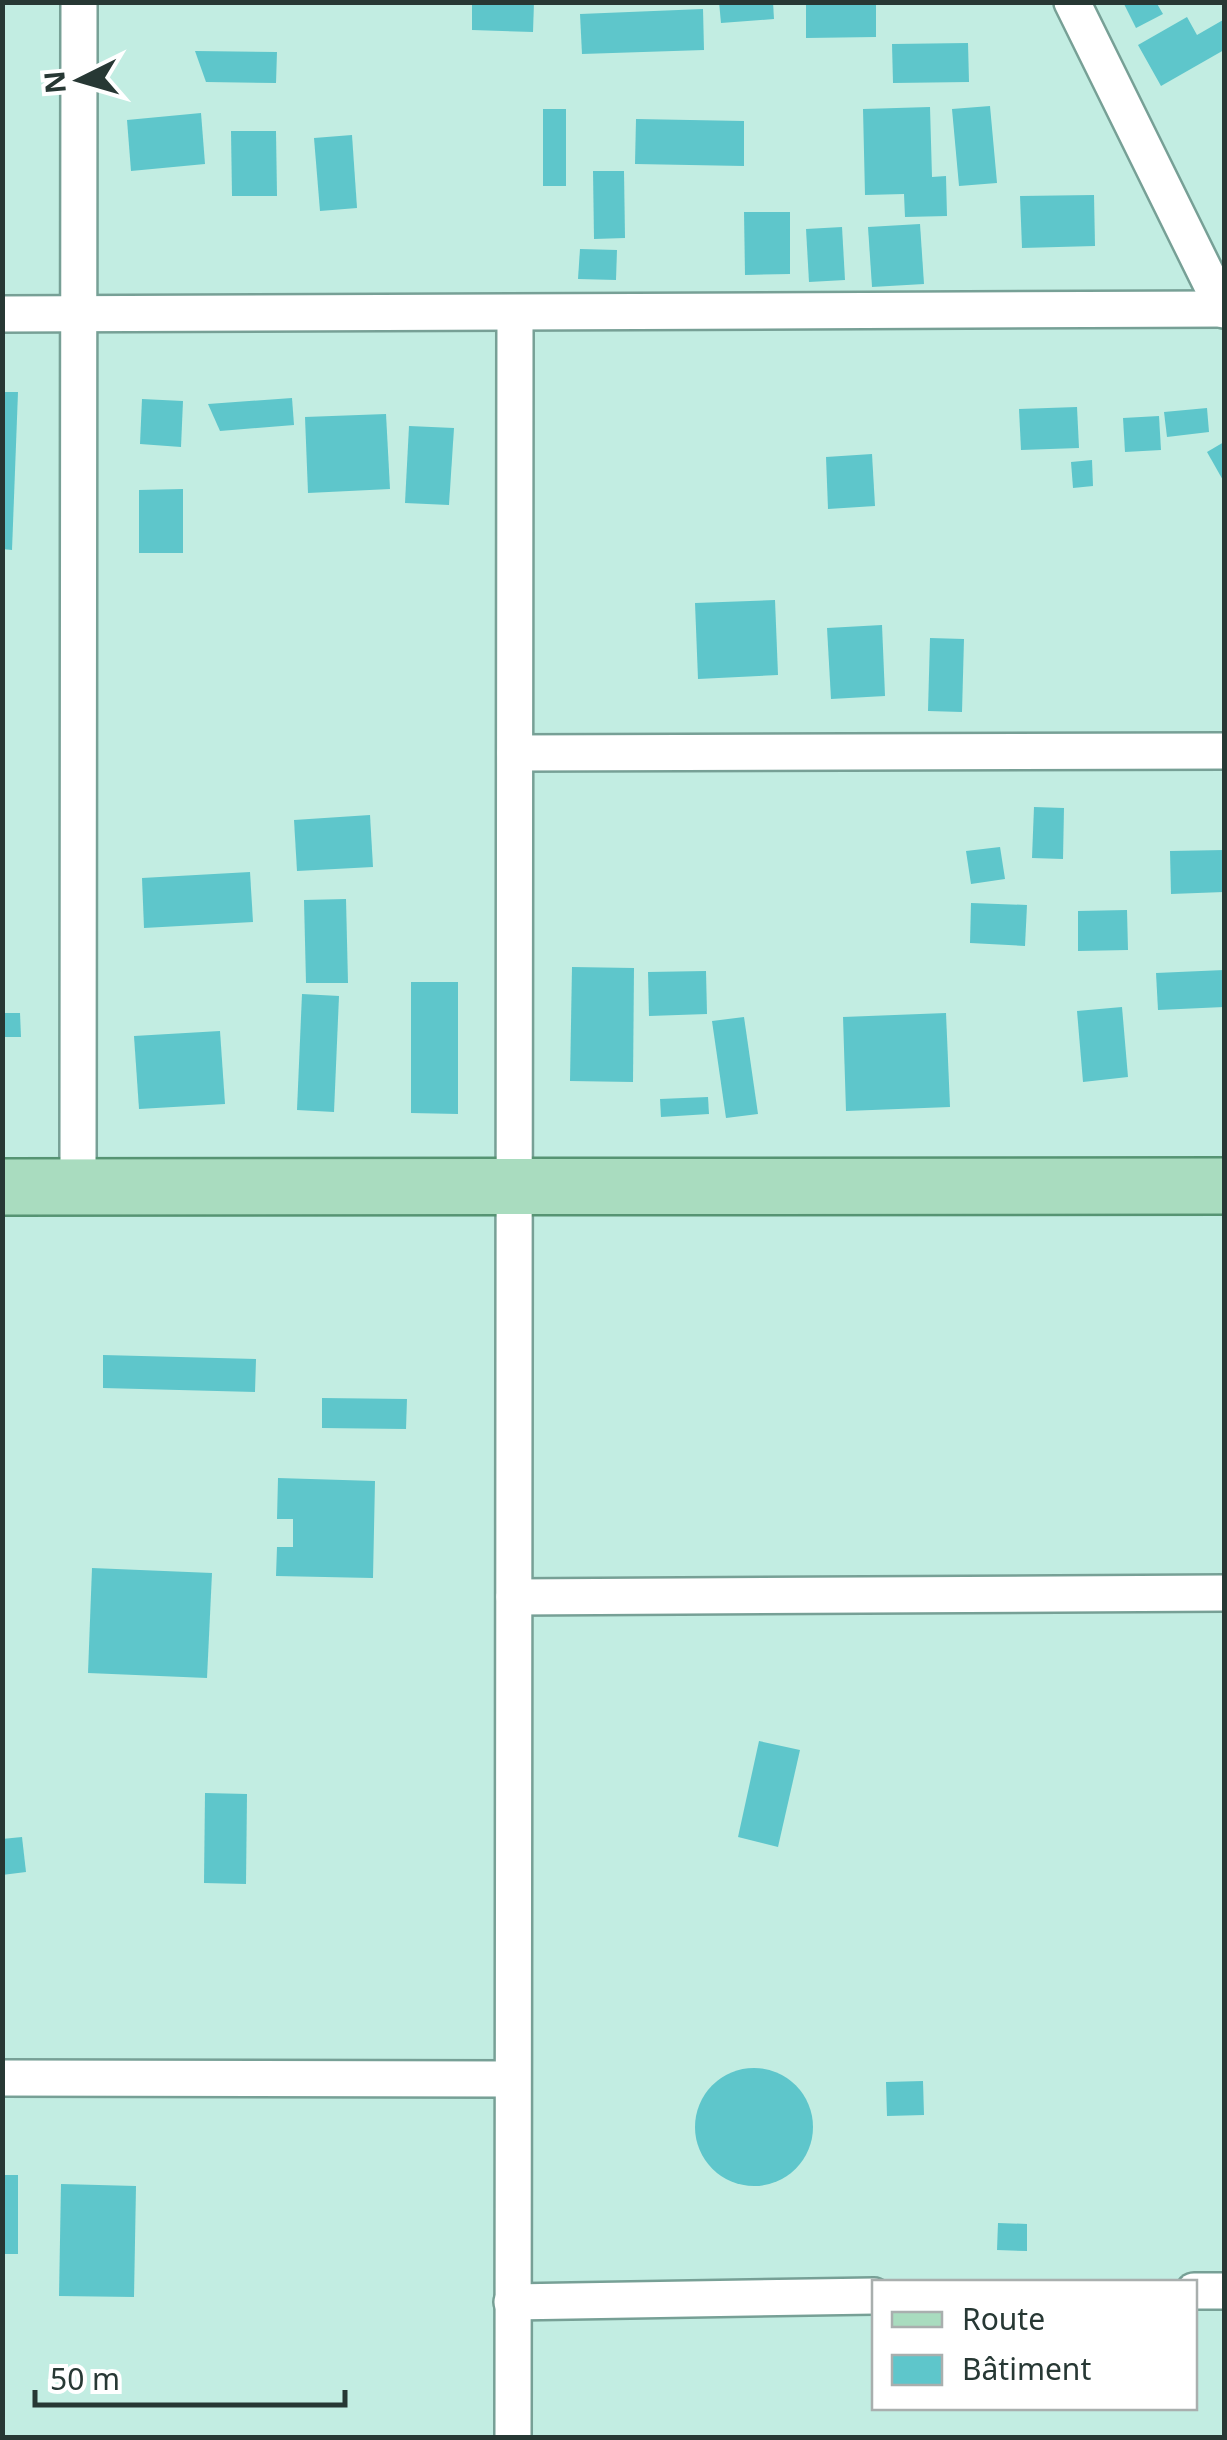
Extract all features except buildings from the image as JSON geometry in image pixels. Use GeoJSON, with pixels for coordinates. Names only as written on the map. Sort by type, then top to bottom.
{"type":"FeatureCollection","features":[{"type":"Feature","properties":{"kind":"main road"},"geometry":{"type":"LineString","coordinates":[[2,1187],[1224,1186]]}},
{"type":"Feature","properties":{"kind":"street"},"geometry":{"type":"LineString","coordinates":[[78,1187],[79,2]]}},
{"type":"Feature","properties":{"kind":"street"},"geometry":{"type":"LineString","coordinates":[[2,314],[1224,310],[1072,2]]}},
{"type":"Feature","properties":{"kind":"street"},"geometry":{"type":"LineString","coordinates":[[513,2438],[515,314]]}},
{"type":"Feature","properties":{"kind":"street"},"geometry":{"type":"LineString","coordinates":[[515,753],[1224,751]]}},
{"type":"Feature","properties":{"kind":"street"},"geometry":{"type":"LineString","coordinates":[[514,1596],[1224,1593]]}},
{"type":"Feature","properties":{"kind":"street"},"geometry":{"type":"LineString","coordinates":[[2,2078],[512,2079]]}},
{"type":"Feature","properties":{"kind":"street"},"geometry":{"type":"LineString","coordinates":[[1197,2291],[1224,2290]]}},
{"type":"Feature","properties":{"kind":"street"},"geometry":{"type":"LineString","coordinates":[[512,2302],[872,2296]]}}]}
